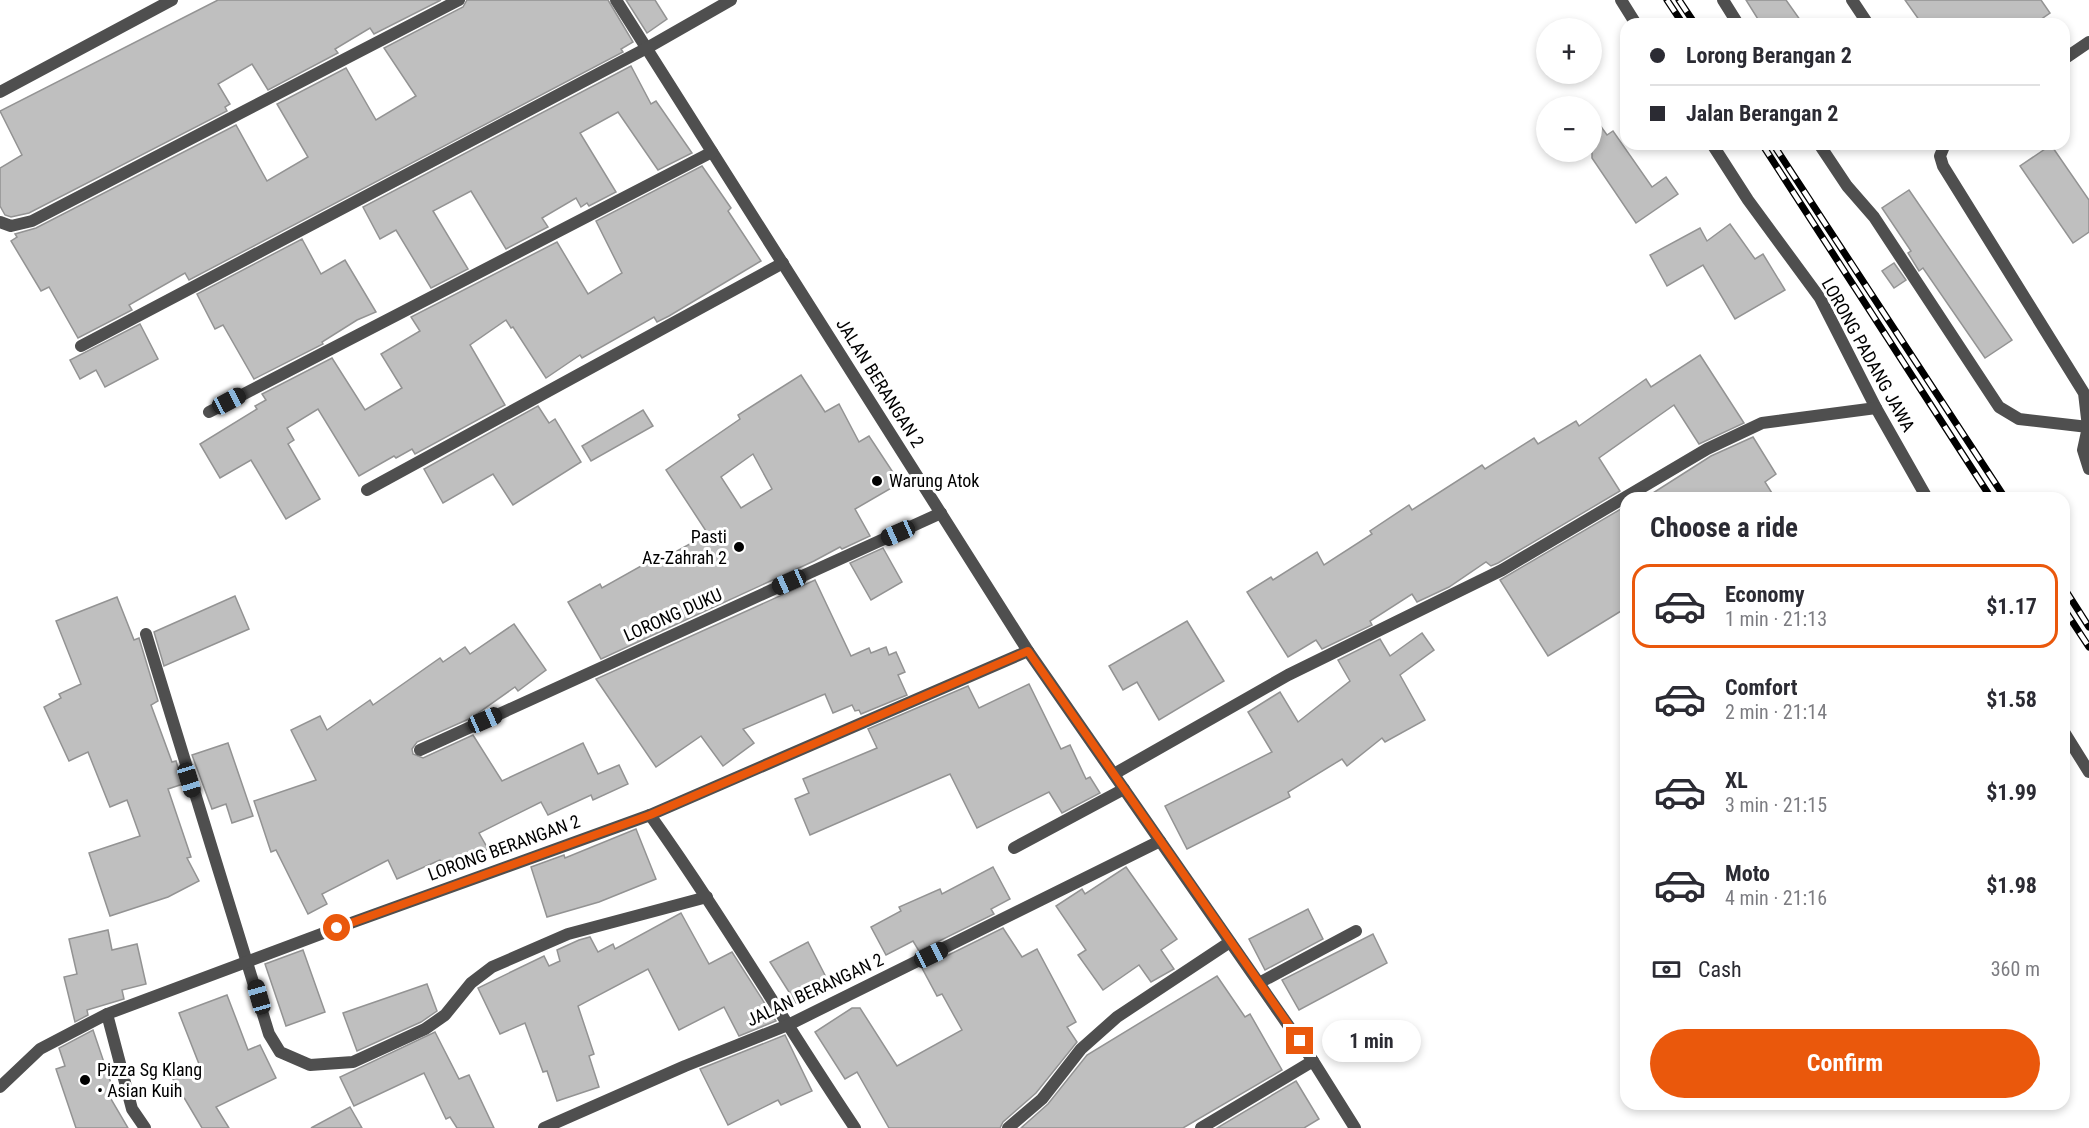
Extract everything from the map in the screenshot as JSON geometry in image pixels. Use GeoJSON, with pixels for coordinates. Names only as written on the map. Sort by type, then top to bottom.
{"type":"FeatureCollection","features":[{"type":"Feature","properties":{"kind":"street"},"geometry":{"type":"LineString","coordinates":[[0,92],[172,0]]}},
{"type":"Feature","properties":{"kind":"street"},"geometry":{"type":"LineString","coordinates":[[0,222],[11,226],[33,221],[459,0]]}},
{"type":"Feature","properties":{"kind":"street","name":"JALAN BERANGAN 2"},"geometry":{"type":"LineString","coordinates":[[616,0],[1028,651],[1313,1061],[1355,1128]]}},
{"type":"Feature","properties":{"kind":"street"},"geometry":{"type":"LineString","coordinates":[[81,346],[647,48],[731,0]]}},
{"type":"Feature","properties":{"kind":"street"},"geometry":{"type":"LineString","coordinates":[[1621,0],[1632,18]]}},
{"type":"Feature","properties":{"kind":"street"},"geometry":{"type":"LineString","coordinates":[[1722,0],[1734,18]]}},
{"type":"Feature","properties":{"kind":"street"},"geometry":{"type":"LineString","coordinates":[[1852,0],[1864,18]]}},
{"type":"Feature","properties":{"kind":"street"},"geometry":{"type":"LineString","coordinates":[[2070,56],[2089,42]]}},
{"type":"Feature","properties":{"kind":"street","name":"LORONG PADANG JAWA"},"geometry":{"type":"LineString","coordinates":[[1716,150],[1748,200],[1820,298],[1876,408],[1924,492]]}},
{"type":"Feature","properties":{"kind":"street"},"geometry":{"type":"LineString","coordinates":[[1823,150],[1847,186],[1874,217],[1999,407],[2019,419],[2088,427]]}},
{"type":"Feature","properties":{"kind":"street"},"geometry":{"type":"LineString","coordinates":[[1943,150],[1940,156],[1943,166],[2085,393],[2088,427],[2083,450],[2089,469]]}},
{"type":"Feature","properties":{"kind":"street"},"geometry":{"type":"LineString","coordinates":[[208,412],[712,152]]}},
{"type":"Feature","properties":{"kind":"street"},"geometry":{"type":"LineString","coordinates":[[367,490],[783,263]]}},
{"type":"Feature","properties":{"kind":"street"},"geometry":{"type":"LineString","coordinates":[[1634,492],[1707,449],[1762,423],[1876,408]]}},
{"type":"Feature","properties":{"kind":"street"},"geometry":{"type":"LineString","coordinates":[[1114,774],[1288,675],[1502,570],[1620,500]]}},
{"type":"Feature","properties":{"kind":"street","name":"LORONG DUKU"},"geometry":{"type":"LineString","coordinates":[[420,750],[941,513]]}},
{"type":"Feature","properties":{"kind":"street"},"geometry":{"type":"LineString","coordinates":[[146,634],[208,842],[248,961],[269,1034],[280,1052],[310,1065],[353,1062],[425,1029],[446,1015],[471,983],[492,967],[568,934],[707,897]]}},
{"type":"Feature","properties":{"kind":"street","name":"LORONG BERANGAN 2"},"geometry":{"type":"LineString","coordinates":[[0,1087],[40,1049],[107,1014],[650,815],[1028,651]]}},
{"type":"Feature","properties":{"kind":"street"},"geometry":{"type":"LineString","coordinates":[[2070,742],[2089,772]]}},
{"type":"Feature","properties":{"kind":"street"},"geometry":{"type":"LineString","coordinates":[[1014,848],[1124,789]]}},
{"type":"Feature","properties":{"kind":"street"},"geometry":{"type":"LineString","coordinates":[[650,815],[707,897],[855,1128]]}},
{"type":"Feature","properties":{"kind":"street","name":"JALAN BERANGAN 2"},"geometry":{"type":"LineString","coordinates":[[544,1128],[598,1102],[788,1025],[1160,841]]}},
{"type":"Feature","properties":{"kind":"street"},"geometry":{"type":"LineString","coordinates":[[1259,983],[1356,931]]}},
{"type":"Feature","properties":{"kind":"street"},"geometry":{"type":"LineString","coordinates":[[1008,1128],[1042,1099],[1081,1049],[1117,1017],[1230,942]]}},
{"type":"Feature","properties":{"kind":"street"},"geometry":{"type":"LineString","coordinates":[[107,1014],[132,1108],[145,1128]]}},
{"type":"Feature","properties":{"kind":"street"},"geometry":{"type":"LineString","coordinates":[[1201,1128],[1313,1061]]}},
{"type":"Feature","properties":{"kind":"building"},"geometry":{"type":"Polygon","coordinates":[[[218,0],[441,0],[374,34],[370,28],[335,49],[338,53],[268,90],[252,64],[218,84],[230,104],[225,107],[227,111],[29,213],[11,217],[5,215],[0,206],[0,168],[22,155],[0,111],[218,0]]]}},
{"type":"Feature","properties":{"kind":"building"},"geometry":{"type":"Polygon","coordinates":[[[467,0],[608,0],[633,42],[621,49],[623,52],[189,280],[185,273],[129,305],[132,310],[78,338],[49,287],[41,291],[11,241],[17,237],[15,234],[36,228],[236,125],[267,181],[308,157],[277,104],[346,68],[376,120],[416,96],[384,48],[463,7],[467,0]]]}},
{"type":"Feature","properties":{"kind":"building"},"geometry":{"type":"Polygon","coordinates":[[[626,0],[655,0],[667,19],[647,33],[626,0]]]}},
{"type":"Feature","properties":{"kind":"building"},"geometry":{"type":"Polygon","coordinates":[[[1746,0],[1786,0],[1799,18],[1757,18],[1746,0]]]}},
{"type":"Feature","properties":{"kind":"building"},"geometry":{"type":"Polygon","coordinates":[[[1905,0],[2041,0],[2050,13],[2043,18],[1918,18],[1905,0]]]}},
{"type":"Feature","properties":{"kind":"building"},"geometry":{"type":"Polygon","coordinates":[[[631,66],[651,104],[656,101],[692,153],[658,170],[618,112],[580,133],[616,192],[589,206],[587,203],[581,207],[576,198],[542,218],[548,227],[506,249],[471,191],[433,211],[468,269],[431,288],[396,230],[380,239],[363,207],[631,66]]]}},
{"type":"Feature","properties":{"kind":"building"},"geometry":{"type":"Polygon","coordinates":[[[1602,128],[1607,135],[1613,131],[1620,141],[1620,150],[1626,150],[1652,187],[1666,177],[1678,194],[1636,223],[1595,162],[1602,162],[1602,128]]]}},
{"type":"Feature","properties":{"kind":"building"},"geometry":{"type":"Polygon","coordinates":[[[2044,150],[2054,150],[2089,200],[2089,232],[2073,243],[2020,166],[2044,150]]]}},
{"type":"Feature","properties":{"kind":"building"},"geometry":{"type":"Polygon","coordinates":[[[702,166],[731,208],[728,211],[761,261],[669,316],[657,322],[654,317],[582,358],[580,355],[546,378],[506,320],[470,345],[505,405],[415,454],[412,449],[396,458],[394,456],[359,476],[318,409],[287,428],[294,440],[288,444],[320,499],[286,519],[251,460],[220,478],[200,444],[257,409],[255,406],[266,400],[262,394],[332,358],[365,410],[402,388],[381,354],[420,331],[411,317],[557,242],[588,294],[622,273],[596,221],[702,166]]]}},
{"type":"Feature","properties":{"kind":"building"},"geometry":{"type":"Polygon","coordinates":[[[1909,190],[2012,340],[1985,358],[1923,268],[1919,271],[1908,253],[1911,251],[1882,208],[1909,190]]]}},
{"type":"Feature","properties":{"kind":"building"},"geometry":{"type":"Polygon","coordinates":[[[1730,224],[1755,259],[1763,254],[1785,290],[1735,319],[1703,265],[1667,286],[1650,255],[1700,228],[1707,241],[1730,224]]]}},
{"type":"Feature","properties":{"kind":"building"},"geometry":{"type":"Polygon","coordinates":[[[302,239],[321,274],[345,260],[376,312],[357,320],[322,342],[323,344],[254,379],[223,325],[215,329],[197,294],[302,239]]]}},
{"type":"Feature","properties":{"kind":"building"},"geometry":{"type":"Polygon","coordinates":[[[1894,263],[1906,280],[1894,288],[1882,271],[1894,263]]]}},
{"type":"Feature","properties":{"kind":"building"},"geometry":{"type":"Polygon","coordinates":[[[140,324],[158,359],[105,387],[96,370],[80,379],[70,360],[140,324]]]}},
{"type":"Feature","properties":{"kind":"building"},"geometry":{"type":"Polygon","coordinates":[[[1700,355],[1744,423],[1699,444],[1674,405],[1599,458],[1620,491],[1498,563],[1491,566],[1486,562],[1449,587],[1417,602],[1412,594],[1370,621],[1372,625],[1322,649],[1316,640],[1288,657],[1247,592],[1271,577],[1273,580],[1317,552],[1324,565],[1372,534],[1370,531],[1409,505],[1412,510],[1482,465],[1485,469],[1534,438],[1538,444],[1576,421],[1579,426],[1646,379],[1651,387],[1700,355]]]}},
{"type":"Feature","properties":{"kind":"building"},"geometry":{"type":"Polygon","coordinates":[[[801,375],[825,412],[839,404],[859,442],[869,436],[900,483],[855,509],[870,536],[842,549],[840,547],[601,659],[568,602],[600,584],[602,588],[657,557],[659,561],[708,534],[666,470],[740,419],[738,415],[801,375]],[[753,454],[721,477],[741,508],[772,489],[753,454]]]}},
{"type":"Feature","properties":{"kind":"building"},"geometry":{"type":"Polygon","coordinates":[[[538,406],[549,423],[555,419],[581,462],[513,505],[493,474],[443,503],[424,469],[538,406]]]}},
{"type":"Feature","properties":{"kind":"building"},"geometry":{"type":"Polygon","coordinates":[[[643,410],[653,426],[591,461],[582,446],[643,410]]]}},
{"type":"Feature","properties":{"kind":"building"},"geometry":{"type":"Polygon","coordinates":[[[1753,437],[1776,474],[1765,482],[1771,492],[1654,492],[1711,456],[1753,437]]]}},
{"type":"Feature","properties":{"kind":"building"},"geometry":{"type":"Polygon","coordinates":[[[1620,510],[1620,612],[1548,656],[1500,580],[1620,510]]]}},
{"type":"Feature","properties":{"kind":"building"},"geometry":{"type":"Polygon","coordinates":[[[883,548],[902,582],[871,600],[850,563],[883,548]]]}},
{"type":"Feature","properties":{"kind":"building"},"geometry":{"type":"Polygon","coordinates":[[[815,580],[851,656],[869,648],[871,653],[886,647],[889,655],[896,652],[905,672],[898,675],[907,695],[861,714],[859,710],[855,711],[852,705],[833,713],[825,694],[743,729],[754,743],[723,766],[701,736],[656,767],[596,679],[815,580]]]}},
{"type":"Feature","properties":{"kind":"building"},"geometry":{"type":"Polygon","coordinates":[[[235,596],[249,629],[164,666],[154,632],[235,596]]]}},
{"type":"Feature","properties":{"kind":"building"},"geometry":{"type":"Polygon","coordinates":[[[117,597],[134,640],[139,638],[158,701],[151,705],[172,762],[176,761],[183,784],[168,789],[191,857],[187,858],[199,881],[168,897],[110,916],[89,853],[140,836],[127,800],[110,807],[88,752],[69,761],[44,707],[61,698],[59,694],[81,684],[56,621],[117,597]]]}},
{"type":"Feature","properties":{"kind":"building"},"geometry":{"type":"Polygon","coordinates":[[[1187,621],[1224,681],[1159,720],[1137,682],[1123,690],[1109,666],[1187,621]]]}},
{"type":"Feature","properties":{"kind":"building"},"geometry":{"type":"Polygon","coordinates":[[[514,624],[546,670],[518,691],[515,687],[471,718],[417,742],[412,749],[413,754],[423,758],[473,735],[502,781],[583,743],[598,774],[619,765],[628,784],[593,800],[591,795],[548,815],[541,802],[479,833],[488,849],[446,870],[440,860],[397,879],[388,860],[322,894],[327,904],[308,914],[276,850],[271,852],[254,801],[316,780],[291,730],[320,716],[327,730],[370,700],[373,705],[440,658],[443,662],[465,647],[470,654],[514,624]]]}},
{"type":"Feature","properties":{"kind":"building"},"geometry":{"type":"Polygon","coordinates":[[[1422,633],[1434,650],[1400,675],[1425,720],[1385,742],[1382,738],[1347,766],[1342,759],[1288,792],[1290,797],[1187,849],[1165,806],[1272,752],[1248,712],[1280,692],[1298,722],[1350,681],[1338,660],[1380,639],[1390,656],[1422,633]]]}},
{"type":"Feature","properties":{"kind":"building"},"geometry":{"type":"Polygon","coordinates":[[[1029,684],[1061,749],[1070,745],[1086,779],[1090,777],[1100,793],[1062,813],[1049,792],[977,828],[950,774],[810,835],[795,799],[809,793],[803,779],[877,748],[868,729],[968,686],[979,708],[1029,684]]]}},
{"type":"Feature","properties":{"kind":"building"},"geometry":{"type":"Polygon","coordinates":[[[228,743],[253,816],[232,823],[226,804],[212,809],[192,755],[228,743]]]}},
{"type":"Feature","properties":{"kind":"building"},"geometry":{"type":"Polygon","coordinates":[[[636,829],[656,879],[599,902],[547,917],[531,867],[564,855],[565,858],[636,829]]]}},
{"type":"Feature","properties":{"kind":"building"},"geometry":{"type":"Polygon","coordinates":[[[993,867],[1010,899],[991,909],[994,914],[919,951],[913,941],[886,955],[871,927],[901,911],[899,907],[940,889],[942,894],[993,867]]]}},
{"type":"Feature","properties":{"kind":"building"},"geometry":{"type":"Polygon","coordinates":[[[1126,867],[1177,939],[1161,950],[1174,969],[1151,982],[1139,965],[1103,990],[1078,955],[1086,950],[1056,906],[1082,889],[1085,894],[1126,867]]]}},
{"type":"Feature","properties":{"kind":"building"},"geometry":{"type":"Polygon","coordinates":[[[1308,909],[1323,939],[1265,970],[1249,939],[1308,909]]]}},
{"type":"Feature","properties":{"kind":"building"},"geometry":{"type":"Polygon","coordinates":[[[681,913],[709,964],[732,952],[776,1021],[739,1036],[724,1007],[679,1030],[648,969],[578,1006],[594,1054],[589,1056],[599,1087],[557,1101],[547,1071],[543,1072],[525,1023],[500,1034],[478,988],[544,956],[549,966],[560,961],[557,950],[579,940],[590,937],[598,952],[613,944],[615,949],[681,913]]]}},
{"type":"Feature","properties":{"kind":"building"},"geometry":{"type":"Polygon","coordinates":[[[1003,928],[1022,957],[1037,949],[1076,1022],[1067,1027],[1077,1042],[1036,1093],[1003,1122],[1000,1128],[889,1128],[857,1072],[845,1079],[815,1032],[852,1008],[860,1008],[897,1066],[962,1030],[942,994],[937,996],[922,968],[1003,928]]]}},
{"type":"Feature","properties":{"kind":"building"},"geometry":{"type":"Polygon","coordinates":[[[108,930],[112,950],[137,944],[146,984],[122,990],[124,999],[87,1010],[88,1015],[75,1022],[64,977],[77,974],[69,939],[108,930]]]}},
{"type":"Feature","properties":{"kind":"building"},"geometry":{"type":"Polygon","coordinates":[[[1373,934],[1387,963],[1299,1010],[1282,980],[1373,934]]]}},
{"type":"Feature","properties":{"kind":"building"},"geometry":{"type":"Polygon","coordinates":[[[808,942],[830,985],[796,1003],[770,962],[808,942]]]}},
{"type":"Feature","properties":{"kind":"building"},"geometry":{"type":"Polygon","coordinates":[[[303,950],[325,1012],[286,1026],[265,964],[303,950]]]}},
{"type":"Feature","properties":{"kind":"building"},"geometry":{"type":"Polygon","coordinates":[[[1217,976],[1245,1017],[1250,1014],[1282,1070],[1183,1128],[1021,1128],[1048,1104],[1087,1055],[1217,976]]]}},
{"type":"Feature","properties":{"kind":"building"},"geometry":{"type":"Polygon","coordinates":[[[427,984],[437,1011],[421,1022],[357,1051],[343,1013],[427,984]]]}},
{"type":"Feature","properties":{"kind":"building"},"geometry":{"type":"Polygon","coordinates":[[[227,995],[248,1050],[260,1045],[276,1078],[216,1107],[229,1128],[202,1128],[173,1079],[199,1064],[179,1013],[227,995]]]}},
{"type":"Feature","properties":{"kind":"building"},"geometry":{"type":"Polygon","coordinates":[[[93,1030],[114,1092],[108,1094],[128,1128],[76,1128],[56,1069],[65,1066],[59,1048],[93,1030]]]}},
{"type":"Feature","properties":{"kind":"building"},"geometry":{"type":"Polygon","coordinates":[[[435,1032],[459,1079],[469,1075],[494,1128],[457,1128],[450,1117],[446,1119],[424,1073],[354,1106],[340,1077],[435,1032]]]}},
{"type":"Feature","properties":{"kind":"building"},"geometry":{"type":"Polygon","coordinates":[[[785,1035],[812,1091],[781,1105],[778,1100],[728,1125],[700,1069],[785,1035]]]}},
{"type":"Feature","properties":{"kind":"building"},"geometry":{"type":"Polygon","coordinates":[[[1296,1081],[1319,1119],[1304,1128],[1217,1128],[1296,1081]]]}},
{"type":"Feature","properties":{"kind":"building"},"geometry":{"type":"Polygon","coordinates":[[[350,1107],[362,1128],[311,1128],[350,1107]]]}},
{"type":"Feature","properties":{"kind":"railway"},"geometry":{"type":"LineString","coordinates":[[1667,0],[1679,18]]}},
{"type":"Feature","properties":{"kind":"railway"},"geometry":{"type":"LineString","coordinates":[[1679,0],[1691,18]]}},
{"type":"Feature","properties":{"kind":"railway"},"geometry":{"type":"LineString","coordinates":[[1766,150],[1987,492]]}},
{"type":"Feature","properties":{"kind":"railway"},"geometry":{"type":"LineString","coordinates":[[1777,150],[2001,492]]}},
{"type":"Feature","properties":{"kind":"railway"},"geometry":{"type":"LineString","coordinates":[[2070,597],[2089,627]]}},
{"type":"Feature","properties":{"kind":"railway"},"geometry":{"type":"LineString","coordinates":[[2070,618],[2089,647]]}},
{"type":"Feature","properties":{"kind":"place","name":"Warung Atok"},"geometry":{"type":"Point","coordinates":[877,481]}},
{"type":"Feature","properties":{"kind":"place","name":"Pasti Az-Zahrah 2"},"geometry":{"type":"Point","coordinates":[739,547]}},
{"type":"Feature","properties":{"kind":"place","name":"Pizza Sg Klang • Asian Kuih"},"geometry":{"type":"Point","coordinates":[85,1080]}},
{"type":"Feature","properties":{"kind":"route"},"geometry":{"type":"LineString","coordinates":[[337,928],[650,815],[1028,651],[1300,1041]]}}]}
